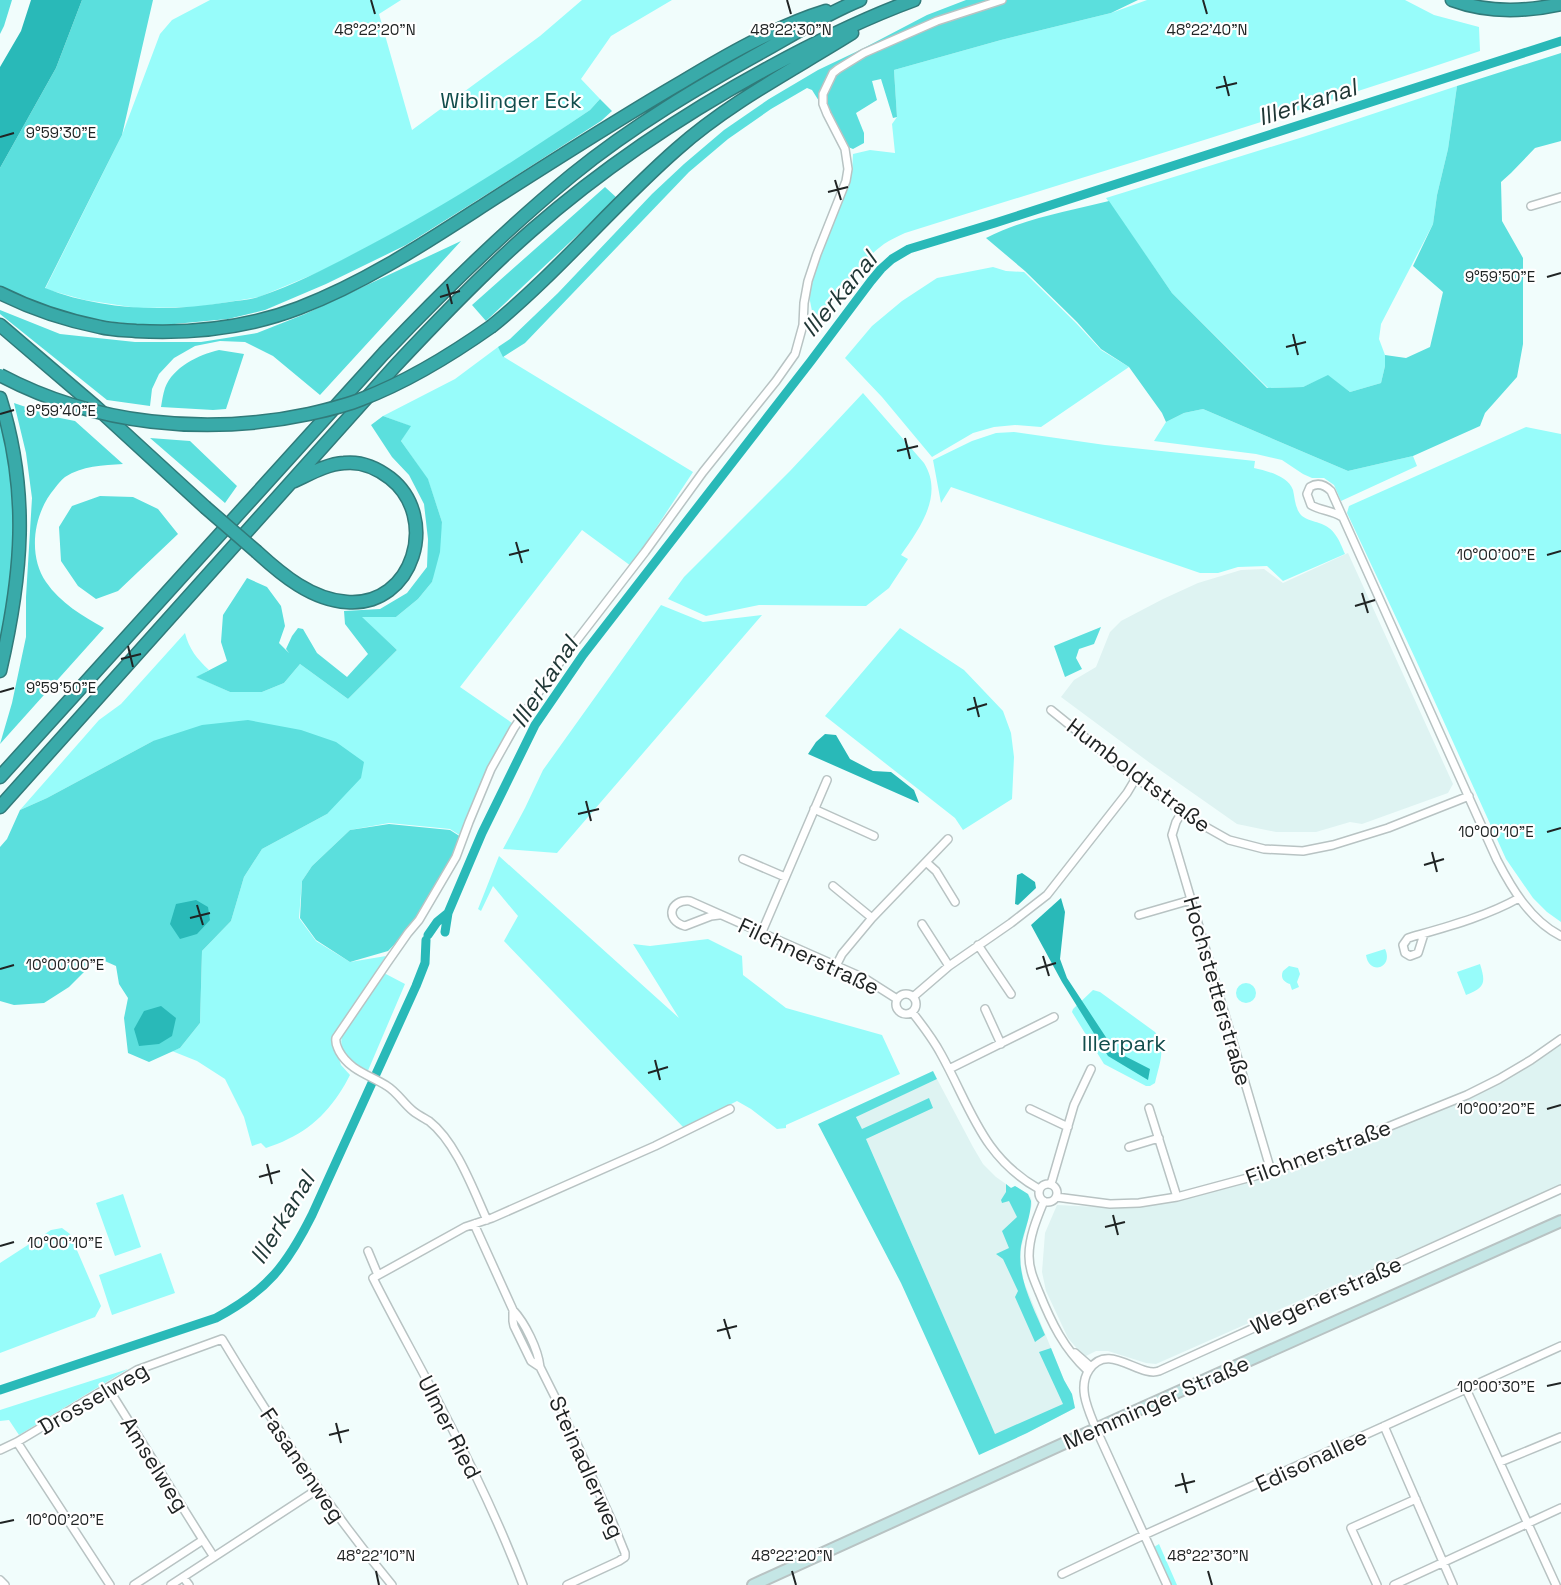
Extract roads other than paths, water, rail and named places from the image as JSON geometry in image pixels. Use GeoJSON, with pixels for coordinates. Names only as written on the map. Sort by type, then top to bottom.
{"type":"FeatureCollection","features":[{"type":"Feature","properties":{"kind":"highway"},"geometry":{"type":"LineString","coordinates":[[0,807],[288,483],[444,314],[523,238],[585,186],[642,145],[736,86],[801,50],[914,0]]}},
{"type":"Feature","properties":{"kind":"highway"},"geometry":{"type":"LineString","coordinates":[[1452,0],[1465,5],[1510,10],[1534,9],[1561,4]]}},
{"type":"Feature","properties":{"kind":"highway"},"geometry":{"type":"LineString","coordinates":[[0,293],[66,319],[118,330],[159,332],[208,330],[268,318],[299,308],[350,285],[426,243],[563,153],[710,65],[806,17],[855,2]]}},
{"type":"Feature","properties":{"kind":"highway"},"geometry":{"type":"LineString","coordinates":[[0,777],[384,353],[480,255],[574,173],[632,131],[729,70],[855,2]]}},
{"type":"Feature","properties":{"kind":"highway"},"geometry":{"type":"LineString","coordinates":[[0,375],[57,400],[86,409],[131,419],[179,424],[210,426],[257,423],[328,410],[361,400],[439,362],[492,326],[548,277],[678,148],[737,103],[818,55],[884,12]]}},
{"type":"Feature","properties":{"kind":"highway"},"geometry":{"type":"LineString","coordinates":[[0,326],[96,407],[205,507],[289,579],[326,598],[350,602],[372,599],[383,594],[403,576],[415,551],[416,522],[413,509],[403,489],[382,472],[370,466],[337,464],[288,483]]}},
{"type":"Feature","properties":{"kind":"highway"},"geometry":{"type":"LineString","coordinates":[[0,398],[10,432],[20,511],[20,548],[16,591],[0,671]]}},
{"type":"Feature","properties":{"kind":"main road","name":"Memminger Straße"},"geometry":{"type":"LineString","coordinates":[[753,1585],[1561,1221]]}},
{"type":"Feature","properties":{"kind":"street"},"geometry":{"type":"LineString","coordinates":[[487,1220],[449,1143],[428,1121],[412,1110],[387,1086],[364,1075],[348,1063],[335,1044],[336,1038],[419,920],[456,857],[491,769],[514,728],[557,666],[795,354],[803,325],[808,281],[846,181],[848,169],[845,148],[823,104],[823,94],[832,74],[864,53],[927,26],[1002,0]]}},
{"type":"Feature","properties":{"kind":"street"},"geometry":{"type":"LineString","coordinates":[[1532,206],[1561,196]]}},
{"type":"Feature","properties":{"kind":"street"},"geometry":{"type":"LineString","coordinates":[[1342,517],[1332,511],[1311,505],[1307,494],[1310,487],[1320,484],[1329,488],[1333,495],[1497,860],[1519,898],[1534,915],[1561,936]]}},
{"type":"Feature","properties":{"kind":"street","name":"Humboldtstraße"},"geometry":{"type":"LineString","coordinates":[[1051,710],[1182,812],[1221,836],[1263,849],[1303,851],[1322,848],[1411,820],[1468,796]]}},
{"type":"Feature","properties":{"kind":"street"},"geometry":{"type":"LineString","coordinates":[[912,1012],[915,1010],[916,1003],[913,997],[949,966],[1047,895],[1127,793],[1136,778]]}},
{"type":"Feature","properties":{"kind":"street"},"geometry":{"type":"LineString","coordinates":[[761,934],[827,780]]}},
{"type":"Feature","properties":{"kind":"street"},"geometry":{"type":"LineString","coordinates":[[814,809],[874,836]]}},
{"type":"Feature","properties":{"kind":"street","name":"Hochstetterstraße"},"geometry":{"type":"LineString","coordinates":[[1182,812],[1172,835],[1271,1171]]}},
{"type":"Feature","properties":{"kind":"street"},"geometry":{"type":"LineString","coordinates":[[837,966],[842,954],[872,918],[948,839]]}},
{"type":"Feature","properties":{"kind":"street"},"geometry":{"type":"LineString","coordinates":[[743,859],[785,877]]}},
{"type":"Feature","properties":{"kind":"street"},"geometry":{"type":"LineString","coordinates":[[926,862],[936,871],[955,902]]}},
{"type":"Feature","properties":{"kind":"street"},"geometry":{"type":"LineString","coordinates":[[833,886],[872,918]]}},
{"type":"Feature","properties":{"kind":"street"},"geometry":{"type":"LineString","coordinates":[[1424,934],[1481,915],[1519,898]]}},
{"type":"Feature","properties":{"kind":"street","name":"Filchnerstraße"},"geometry":{"type":"LineString","coordinates":[[719,915],[685,926],[675,920],[672,913],[678,902],[686,900],[837,966],[870,982],[897,999]]}},
{"type":"Feature","properties":{"kind":"street"},"geometry":{"type":"LineString","coordinates":[[1139,915],[1191,900]]}},
{"type":"Feature","properties":{"kind":"street"},"geometry":{"type":"LineString","coordinates":[[922,924],[949,966]]}},
{"type":"Feature","properties":{"kind":"street"},"geometry":{"type":"LineString","coordinates":[[978,945],[1011,994]]}},
{"type":"Feature","properties":{"kind":"street","name":"Filchnerstraße"},"geometry":{"type":"LineString","coordinates":[[913,997],[904,994],[897,999],[896,1007],[899,1012],[906,1015],[912,1012],[935,1044],[992,1150],[1013,1172],[1039,1189]]}},
{"type":"Feature","properties":{"kind":"street"},"geometry":{"type":"LineString","coordinates":[[985,1009],[1001,1044]]}},
{"type":"Feature","properties":{"kind":"street"},"geometry":{"type":"LineString","coordinates":[[949,1069],[1054,1017]]}},
{"type":"Feature","properties":{"kind":"street","name":"Filchnerstraße"},"geometry":{"type":"LineString","coordinates":[[1044,1201],[1053,1201],[1056,1197],[1110,1204],[1139,1203],[1177,1197],[1271,1171],[1400,1123],[1467,1095],[1516,1069],[1561,1039]]}},
{"type":"Feature","properties":{"kind":"street"},"geometry":{"type":"LineString","coordinates":[[1051,1184],[1074,1105],[1091,1069]]}},
{"type":"Feature","properties":{"kind":"street"},"geometry":{"type":"LineString","coordinates":[[1149,1108],[1177,1197]]}},
{"type":"Feature","properties":{"kind":"street"},"geometry":{"type":"LineString","coordinates":[[1030,1109],[1068,1127]]}},
{"type":"Feature","properties":{"kind":"street"},"geometry":{"type":"LineString","coordinates":[[378,1275],[459,1230],[487,1220],[655,1146],[730,1110]]}},
{"type":"Feature","properties":{"kind":"street"},"geometry":{"type":"LineString","coordinates":[[1129,1147],[1159,1138]]}},
{"type":"Feature","properties":{"kind":"street"},"geometry":{"type":"LineString","coordinates":[[1056,1197],[1057,1191],[1051,1184],[1046,1183],[1039,1189],[1039,1195],[1044,1201],[1030,1250],[1032,1275],[1050,1320],[1062,1342],[1073,1357],[1089,1369],[1084,1379],[1085,1397],[1096,1429],[1167,1585]]}},
{"type":"Feature","properties":{"kind":"street","name":"Wegenerstraße"},"geometry":{"type":"LineString","coordinates":[[1089,1369],[1098,1361],[1109,1359],[1124,1362],[1150,1373],[1159,1371],[1561,1190]]}},
{"type":"Feature","properties":{"kind":"street","name":"Steinadlerweg"},"geometry":{"type":"LineString","coordinates":[[474,1224],[513,1310],[514,1326],[531,1361],[540,1367],[580,1448],[625,1553],[625,1557],[584,1582]]}},
{"type":"Feature","properties":{"kind":"street","name":"Ulmer Ried"},"geometry":{"type":"LineString","coordinates":[[368,1251],[378,1275],[373,1278],[451,1426],[524,1585]]}},
{"type":"Feature","properties":{"kind":"street","name":"Drosselweg"},"geometry":{"type":"LineString","coordinates":[[0,1450],[18,1442],[137,1370],[222,1339]]}},
{"type":"Feature","properties":{"kind":"street","name":"Fasanenweg"},"geometry":{"type":"LineString","coordinates":[[222,1339],[318,1489],[356,1542],[391,1585]]}},
{"type":"Feature","properties":{"kind":"street","name":"Edisonallee"},"geometry":{"type":"LineString","coordinates":[[1062,1575],[1144,1535],[1561,1346]]}},
{"type":"Feature","properties":{"kind":"street","name":"Amselweg"},"geometry":{"type":"LineString","coordinates":[[108,1388],[214,1557]]}},
{"type":"Feature","properties":{"kind":"street"},"geometry":{"type":"LineString","coordinates":[[1466,1389],[1557,1585]]}},
{"type":"Feature","properties":{"kind":"street"},"geometry":{"type":"LineString","coordinates":[[1384,1426],[1453,1585]]}},
{"type":"Feature","properties":{"kind":"street"},"geometry":{"type":"LineString","coordinates":[[1500,1462],[1561,1437]]}},
{"type":"Feature","properties":{"kind":"street"},"geometry":{"type":"LineString","coordinates":[[18,1442],[110,1585]]}},
{"type":"Feature","properties":{"kind":"street"},"geometry":{"type":"LineString","coordinates":[[171,1585],[318,1489]]}},
{"type":"Feature","properties":{"kind":"street"},"geometry":{"type":"LineString","coordinates":[[1377,1585],[1351,1528],[1416,1499]]}},
{"type":"Feature","properties":{"kind":"street"},"geometry":{"type":"LineString","coordinates":[[1394,1585],[1561,1508]]}},
{"type":"Feature","properties":{"kind":"street"},"geometry":{"type":"LineString","coordinates":[[134,1585],[203,1540]]}},
{"type":"Feature","properties":{"kind":"street"},"geometry":{"type":"LineString","coordinates":[[183,1577],[189,1585]]}},
{"type":"Feature","properties":{"kind":"street"},"geometry":{"type":"LineString","coordinates":[[0,1580],[5,1585]]}},
{"type":"Feature","properties":{"kind":"street"},"geometry":{"type":"LineString","coordinates":[[567,1585],[584,1582]]}},
{"type":"Feature","properties":{"kind":"waterway","name":"Illerkanal"},"geometry":{"type":"LineString","coordinates":[[428,935],[437,922],[448,913],[482,833],[535,725],[583,655],[871,281],[892,259],[909,249],[1561,41]]}},
{"type":"Feature","properties":{"kind":"waterway"},"geometry":{"type":"LineString","coordinates":[[445,932],[448,913]]}},
{"type":"Feature","properties":{"kind":"waterway","name":"Illerkanal"},"geometry":{"type":"LineString","coordinates":[[0,1390],[216,1318],[249,1298],[274,1275],[294,1248],[312,1215],[416,986],[425,963],[426,940]]}},
{"type":"Feature","properties":{"kind":"park label","name":"Wiblinger Eck"},"geometry":{"type":"Point","coordinates":[511,100]}},
{"type":"Feature","properties":{"kind":"park label","name":"Illerpark"},"geometry":{"type":"Point","coordinates":[1124,1043]}}]}
